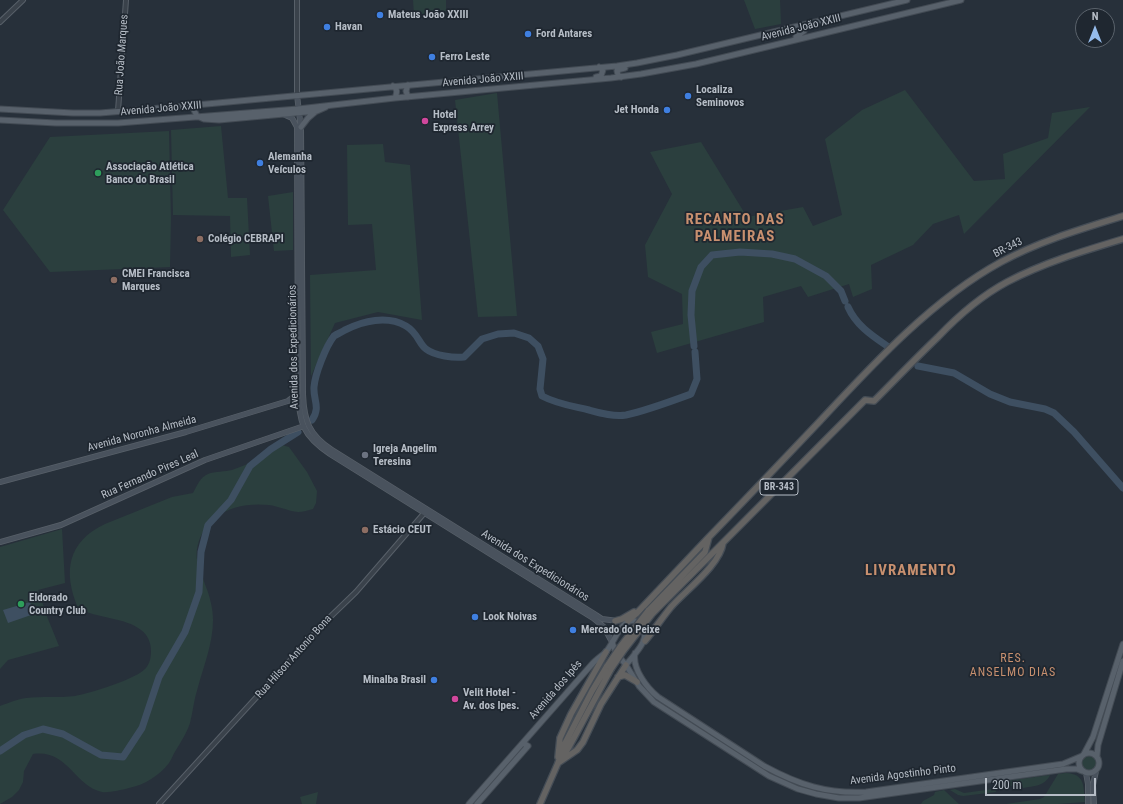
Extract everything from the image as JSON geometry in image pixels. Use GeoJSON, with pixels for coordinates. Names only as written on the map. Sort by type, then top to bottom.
{"type":"FeatureCollection","features":[{"type":"Feature","properties":{"kind":"highway","name":"BR-343"},"geometry":{"type":"LineString","coordinates":[[691,571],[705,552],[709,537],[870,367],[953,293],[1001,262],[1062,234],[1123,216]]}},
{"type":"Feature","properties":{"kind":"highway","name":"BR-343"},"geometry":{"type":"LineString","coordinates":[[540,804],[558,763],[564,745],[592,690],[609,668],[620,647],[650,613],[691,571],[723,543],[865,400],[874,401],[956,319],[975,303],[1005,283],[1054,261],[1123,239]]}},
{"type":"Feature","properties":{"kind":"highway"},"geometry":{"type":"LineString","coordinates":[[628,621],[709,537]]}},
{"type":"Feature","properties":{"kind":"highway"},"geometry":{"type":"LineString","coordinates":[[645,641],[672,606],[714,563],[722,551],[723,543]]}},
{"type":"Feature","properties":{"kind":"highway"},"geometry":{"type":"LineString","coordinates":[[616,621],[628,616],[647,602]]}},
{"type":"Feature","properties":{"kind":"highway"},"geometry":{"type":"LineString","coordinates":[[558,763],[560,738],[571,714],[606,652]]}},
{"type":"Feature","properties":{"kind":"highway"},"geometry":{"type":"LineString","coordinates":[[558,763],[577,750],[583,742],[601,704],[626,665]]}},
{"type":"Feature","properties":{"kind":"highway"},"geometry":{"type":"LineString","coordinates":[[616,679],[625,675],[637,682]]}},
{"type":"Feature","properties":{"kind":"main road","name":"Avenida João XXIII"},"geometry":{"type":"LineString","coordinates":[[0,109],[73,113],[118,111],[599,68],[638,63],[677,55],[907,0]]}},
{"type":"Feature","properties":{"kind":"main road","name":"Avenida João XXIII"},"geometry":{"type":"LineString","coordinates":[[0,120],[56,123],[118,123],[197,116],[298,111],[330,105],[396,98],[621,77],[696,64],[961,0]]}},
{"type":"Feature","properties":{"kind":"main road"},"geometry":{"type":"LineString","coordinates":[[792,40],[804,32],[802,25]]}},
{"type":"Feature","properties":{"kind":"main road"},"geometry":{"type":"LineString","coordinates":[[621,77],[617,73],[618,70],[638,63]]}},
{"type":"Feature","properties":{"kind":"main road"},"geometry":{"type":"LineString","coordinates":[[580,81],[602,76],[603,70],[599,68]]}},
{"type":"Feature","properties":{"kind":"main road"},"geometry":{"type":"LineString","coordinates":[[408,85],[406,91],[408,97]]}},
{"type":"Feature","properties":{"kind":"main road"},"geometry":{"type":"LineString","coordinates":[[393,86],[397,90],[396,98]]}},
{"type":"Feature","properties":{"kind":"main road","name":"Avenida dos Expedicionários"},"geometry":{"type":"LineString","coordinates":[[297,95],[299,127],[305,425]]}},
{"type":"Feature","properties":{"kind":"main road"},"geometry":{"type":"LineString","coordinates":[[198,105],[194,110],[197,116],[204,119],[219,120],[283,114],[298,111],[317,111]]}},
{"type":"Feature","properties":{"kind":"main road"},"geometry":{"type":"LineString","coordinates":[[283,114],[292,118],[299,127],[317,111],[330,105]]}},
{"type":"Feature","properties":{"kind":"main road"},"geometry":{"type":"LineString","coordinates":[[183,117],[186,111],[185,106]]}},
{"type":"Feature","properties":{"kind":"main road","name":"Avenida dos Expedicionários"},"geometry":{"type":"LineString","coordinates":[[299,127],[298,391],[299,404],[305,425],[325,446],[594,616]]}},
{"type":"Feature","properties":{"kind":"main road"},"geometry":{"type":"LineString","coordinates":[[288,401],[296,395],[298,391]]}},
{"type":"Feature","properties":{"kind":"main road"},"geometry":{"type":"LineString","coordinates":[[288,401],[304,407]]}},
{"type":"Feature","properties":{"kind":"main road","name":"Avenida Noronha Almeida"},"geometry":{"type":"LineString","coordinates":[[0,482],[186,432],[288,401]]}},
{"type":"Feature","properties":{"kind":"main road","name":"Rua Fernando Pires Leal"},"geometry":{"type":"LineString","coordinates":[[0,542],[61,526],[205,460],[305,425]]}},
{"type":"Feature","properties":{"kind":"main road"},"geometry":{"type":"LineString","coordinates":[[594,616],[616,621],[635,620],[644,626],[646,630],[645,641],[626,665]]}},
{"type":"Feature","properties":{"kind":"main road"},"geometry":{"type":"LineString","coordinates":[[594,616],[608,632],[616,653],[619,656],[626,656],[635,653]]}},
{"type":"Feature","properties":{"kind":"main road"},"geometry":{"type":"LineString","coordinates":[[612,642],[619,630],[628,621]]}},
{"type":"Feature","properties":{"kind":"main road","name":"Avenida dos Ipês"},"geometry":{"type":"LineString","coordinates":[[469,804],[593,663],[606,652],[612,642]]}},
{"type":"Feature","properties":{"kind":"main road"},"geometry":{"type":"LineString","coordinates":[[1091,803],[1088,784],[1084,772],[1080,768],[1079,762],[1093,737],[1123,644]]}},
{"type":"Feature","properties":{"kind":"main road","name":"Avenida Agostinho Pinto"},"geometry":{"type":"LineString","coordinates":[[635,653],[635,662],[642,677],[658,697],[764,766],[800,784],[815,788],[838,792],[866,792],[1063,764],[1083,755]]}},
{"type":"Feature","properties":{"kind":"main road","name":"Avenida Agostinho Pinto"},"geometry":{"type":"LineString","coordinates":[[619,656],[646,694],[659,706],[770,776],[791,787],[816,794],[839,798],[859,798],[1066,769],[1077,769],[1084,772]]}},
{"type":"Feature","properties":{"kind":"main road"},"geometry":{"type":"LineString","coordinates":[[1091,803],[1096,771],[1100,762],[1097,756],[1098,745],[1123,661]]}},
{"type":"Feature","properties":{"kind":"main road","name":"Avenida dos Ipês"},"geometry":{"type":"LineString","coordinates":[[477,804],[528,746],[523,743]]}},
{"type":"Feature","properties":{"kind":"main road"},"geometry":{"type":"LineString","coordinates":[[1083,755],[1091,753],[1097,756]]}},
{"type":"Feature","properties":{"kind":"main road"},"geometry":{"type":"LineString","coordinates":[[1084,772],[1089,773],[1096,771]]}},
{"type":"Feature","properties":{"kind":"street"},"geometry":{"type":"LineString","coordinates":[[0,22],[23,0]]}},
{"type":"Feature","properties":{"kind":"street","name":"Rua João Marques"},"geometry":{"type":"LineString","coordinates":[[118,111],[126,0]]}},
{"type":"Feature","properties":{"kind":"street"},"geometry":{"type":"LineString","coordinates":[[297,0],[297,95]]}},
{"type":"Feature","properties":{"kind":"street","name":"Rua Hilson Antonio Bona"},"geometry":{"type":"LineString","coordinates":[[159,804],[327,620],[356,592],[426,511]]}},
{"type":"Feature","properties":{"kind":"green space"},"geometry":{"type":"Polygon","coordinates":[[[413,0],[446,0],[446,11],[414,15],[413,0]]]}},
{"type":"Feature","properties":{"kind":"green space"},"geometry":{"type":"Polygon","coordinates":[[[744,0],[780,0],[781,24],[755,29],[744,0]]]}},
{"type":"Feature","properties":{"kind":"green space"},"geometry":{"type":"Polygon","coordinates":[[[905,90],[974,181],[1005,179],[1003,154],[1048,138],[1052,113],[1090,107],[964,234],[959,215],[933,224],[913,245],[871,265],[872,289],[853,297],[849,284],[808,297],[801,286],[763,297],[764,322],[657,353],[651,332],[683,324],[682,294],[648,277],[645,245],[672,194],[650,152],[701,142],[747,217],[803,207],[813,226],[842,215],[825,139],[862,110],[905,90]]]}},
{"type":"Feature","properties":{"kind":"green space"},"geometry":{"type":"Polygon","coordinates":[[[497,93],[517,316],[478,317],[455,100],[497,93]]]}},
{"type":"Feature","properties":{"kind":"green space"},"geometry":{"type":"Polygon","coordinates":[[[221,126],[228,198],[247,198],[250,255],[231,257],[230,216],[173,215],[171,130],[221,126]]]}},
{"type":"Feature","properties":{"kind":"green space","name":"Associação Atlética Banco do Brasil"},"geometry":{"type":"Polygon","coordinates":[[[169,131],[171,218],[170,267],[50,272],[3,210],[50,137],[169,131]]]}},
{"type":"Feature","properties":{"kind":"green space"},"geometry":{"type":"Polygon","coordinates":[[[383,144],[385,162],[410,165],[422,320],[378,312],[335,323],[311,376],[310,275],[376,270],[372,224],[348,225],[347,145],[383,144]]]}},
{"type":"Feature","properties":{"kind":"green space"},"geometry":{"type":"Polygon","coordinates":[[[293,192],[293,250],[274,251],[268,196],[293,192]]]}},
{"type":"Feature","properties":{"kind":"green space"},"geometry":{"type":"Polygon","coordinates":[[[282,445],[289,447],[307,472],[317,491],[316,503],[313,509],[298,512],[269,505],[247,505],[233,508],[214,519],[200,538],[197,558],[199,569],[212,607],[212,637],[195,696],[190,723],[169,763],[156,776],[135,787],[102,792],[84,783],[63,762],[55,757],[45,754],[33,754],[24,771],[23,782],[19,790],[12,797],[0,804],[0,706],[26,698],[69,697],[91,692],[133,677],[146,668],[149,662],[151,651],[150,642],[146,634],[141,630],[119,620],[86,612],[78,608],[73,595],[70,570],[76,549],[83,540],[92,531],[105,524],[172,497],[193,493],[205,475],[239,468],[282,445]]]}},
{"type":"Feature","properties":{"kind":"green space","name":"Eldorado Country Club"},"geometry":{"type":"Polygon","coordinates":[[[62,529],[65,583],[38,590],[59,646],[8,660],[0,669],[0,547],[62,529]]]}},
{"type":"Feature","properties":{"kind":"green space"},"geometry":{"type":"Polygon","coordinates":[[[1089,754],[1095,757],[1098,763],[1095,769],[1089,772],[1083,769],[1080,763],[1083,757],[1089,754]]]}},
{"type":"Feature","properties":{"kind":"green space"},"geometry":{"type":"Polygon","coordinates":[[[1066,773],[1077,776],[1082,782],[1085,802],[1058,804],[1006,804],[1040,799],[1044,797],[1058,774],[1066,773]]]}},
{"type":"Feature","properties":{"kind":"green space"},"geometry":{"type":"Polygon","coordinates":[[[1050,775],[1048,779],[1042,783],[1023,788],[1022,785],[995,788],[996,792],[963,796],[950,790],[955,789],[964,793],[993,789],[999,782],[1050,775]]]}},
{"type":"Feature","properties":{"kind":"green space"},"geometry":{"type":"Polygon","coordinates":[[[944,790],[959,804],[921,804],[923,801],[934,795],[935,792],[944,790]]]}},
{"type":"Feature","properties":{"kind":"green space"},"geometry":{"type":"Polygon","coordinates":[[[318,792],[316,804],[302,804],[300,797],[318,792]]]}},
{"type":"Feature","properties":{"kind":"water"},"geometry":{"type":"Polygon","coordinates":[[[30,602],[34,614],[8,623],[3,610],[30,602]]]}},
{"type":"Feature","properties":{"kind":"waterway"},"geometry":{"type":"LineString","coordinates":[[694,346],[691,315],[692,291],[701,267],[712,255],[740,252],[772,254],[795,259],[826,276],[841,291],[845,301]]}},
{"type":"Feature","properties":{"kind":"waterway"},"geometry":{"type":"LineString","coordinates":[[848,307],[855,319],[870,334],[887,346]]}},
{"type":"Feature","properties":{"kind":"waterway"},"geometry":{"type":"LineString","coordinates":[[312,420],[316,411],[314,392],[316,375],[321,360],[334,336],[359,324],[375,320],[391,321],[406,326],[416,335],[426,349],[439,355],[450,357],[464,357],[482,339],[498,334],[514,333],[529,338],[538,346],[543,359],[540,389],[542,396],[553,401],[612,415],[626,415],[658,406],[691,394],[697,379],[695,352]]}},
{"type":"Feature","properties":{"kind":"waterway"},"geometry":{"type":"LineString","coordinates":[[918,366],[954,373],[990,394],[1010,402],[1045,409],[1054,413],[1074,432],[1123,488]]}},
{"type":"Feature","properties":{"kind":"waterway"},"geometry":{"type":"LineString","coordinates":[[0,751],[24,735],[43,729],[63,734],[101,755],[123,757],[142,728],[159,677],[185,632],[199,592],[201,552],[208,525],[231,500],[250,466],[271,449],[298,432]]}},
{"type":"Feature","properties":{"kind":"place","name":"Mateus João XXIII"},"geometry":{"type":"Point","coordinates":[380,15]}},
{"type":"Feature","properties":{"kind":"place","name":"Havan"},"geometry":{"type":"Point","coordinates":[327,27]}},
{"type":"Feature","properties":{"kind":"place","name":"Ford Antares"},"geometry":{"type":"Point","coordinates":[528,34]}},
{"type":"Feature","properties":{"kind":"place","name":"Ferro Leste"},"geometry":{"type":"Point","coordinates":[432,57]}},
{"type":"Feature","properties":{"kind":"place","name":"Localiza Seminovos"},"geometry":{"type":"Point","coordinates":[688,96]}},
{"type":"Feature","properties":{"kind":"place","name":"Jet Honda"},"geometry":{"type":"Point","coordinates":[667,110]}},
{"type":"Feature","properties":{"kind":"place","name":"Hotel Express Arrey"},"geometry":{"type":"Point","coordinates":[425,121]}},
{"type":"Feature","properties":{"kind":"place","name":"Alemanha Veículos"},"geometry":{"type":"Point","coordinates":[260,163]}},
{"type":"Feature","properties":{"kind":"place","name":"Associação Atlética Banco do Brasil"},"geometry":{"type":"Point","coordinates":[98,173]}},
{"type":"Feature","properties":{"kind":"place","name":"Colégio CEBRAPI"},"geometry":{"type":"Point","coordinates":[200,239]}},
{"type":"Feature","properties":{"kind":"place","name":"CMEI Francisca Marques"},"geometry":{"type":"Point","coordinates":[114,280]}},
{"type":"Feature","properties":{"kind":"place","name":"Igreja Angelim Teresina"},"geometry":{"type":"Point","coordinates":[365,455]}},
{"type":"Feature","properties":{"kind":"place","name":"Estácio CEUT"},"geometry":{"type":"Point","coordinates":[365,530]}},
{"type":"Feature","properties":{"kind":"place","name":"Eldorado Country Club"},"geometry":{"type":"Point","coordinates":[21,604]}},
{"type":"Feature","properties":{"kind":"place","name":"Look Noivas"},"geometry":{"type":"Point","coordinates":[475,617]}},
{"type":"Feature","properties":{"kind":"place","name":"Mercado do Peixe"},"geometry":{"type":"Point","coordinates":[573,630]}},
{"type":"Feature","properties":{"kind":"place","name":"Minalba Brasil"},"geometry":{"type":"Point","coordinates":[434,680]}},
{"type":"Feature","properties":{"kind":"place","name":"Velit Hotel - Av. dos Ipes."},"geometry":{"type":"Point","coordinates":[455,699]}},
{"type":"Feature","properties":{"kind":"district","name":"RECANTO DAS PALMEIRAS"},"geometry":{"type":"Point","coordinates":[735,228]}},
{"type":"Feature","properties":{"kind":"district","name":"LIVRAMENTO"},"geometry":{"type":"Point","coordinates":[911,571]}},
{"type":"Feature","properties":{"kind":"district","name":"RES. ANSELMO DIAS"},"geometry":{"type":"Point","coordinates":[1013,666]}}]}
